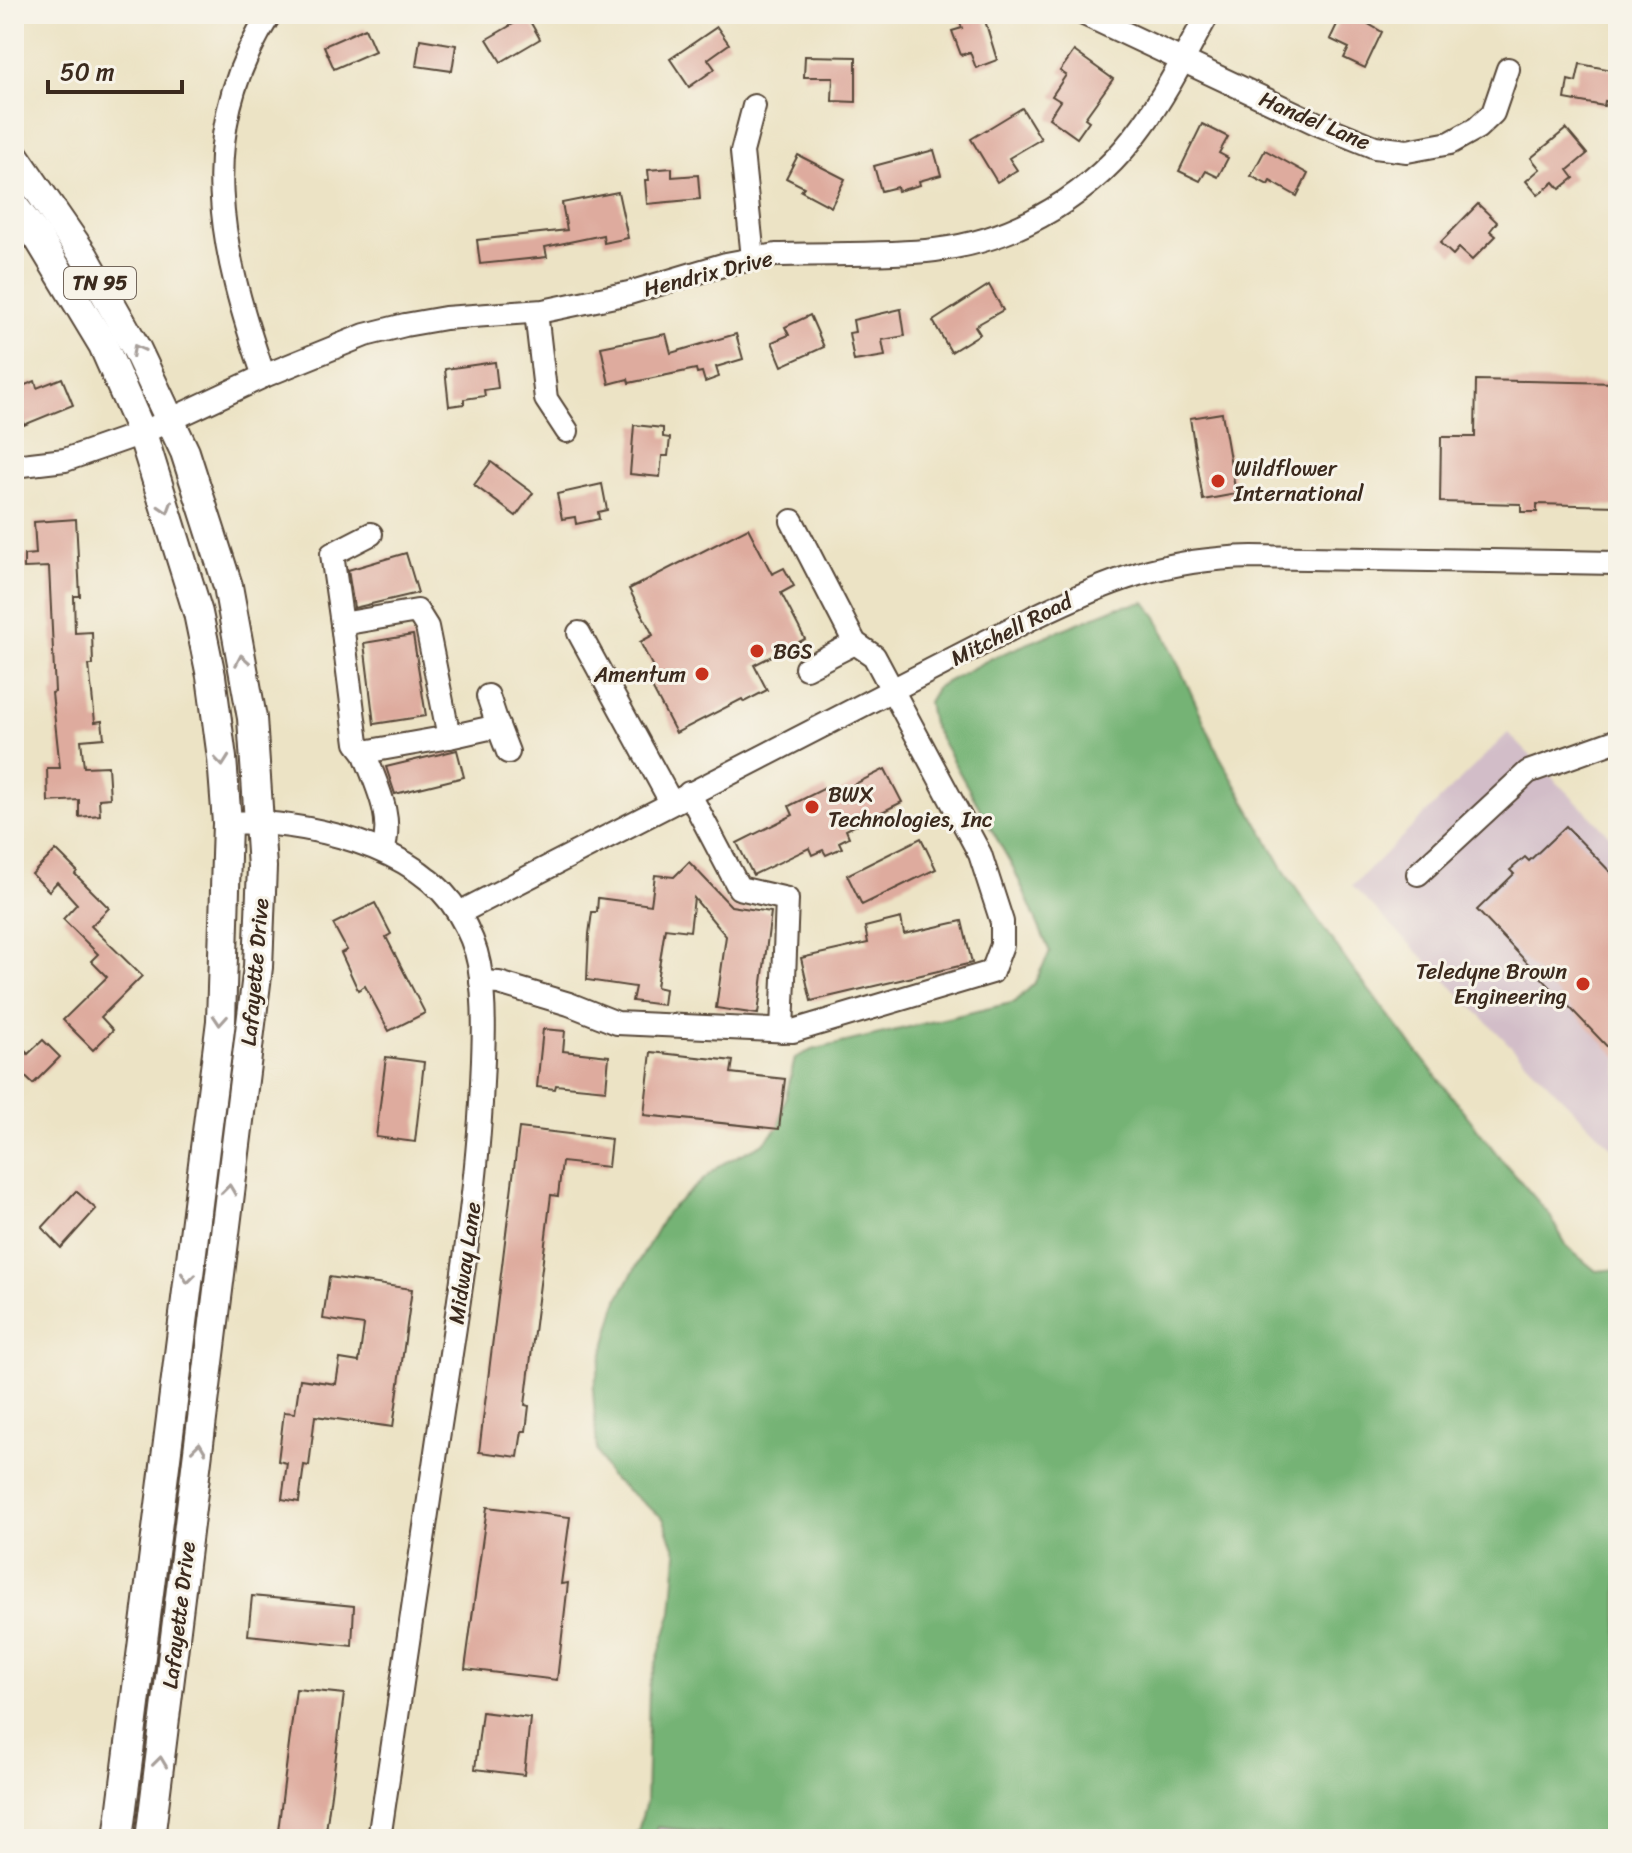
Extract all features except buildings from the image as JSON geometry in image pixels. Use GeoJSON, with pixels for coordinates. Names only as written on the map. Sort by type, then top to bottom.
{"type":"FeatureCollection","features":[{"type":"Feature","properties":{"kind":"main road","name":"Lafayette Drive"},"geometry":{"type":"LineString","coordinates":[[14,155],[84,256],[172,420],[228,586],[252,718],[262,882],[258,967],[150,1839]]}},
{"type":"Feature","properties":{"kind":"main road","name":"Lafayette Drive"},"geometry":{"type":"LineString","coordinates":[[14,206],[39,239],[103,345],[142,433],[198,613],[211,676],[227,823],[221,1021],[118,1839]]}},
{"type":"Feature","properties":{"kind":"main road"},"geometry":{"type":"LineString","coordinates":[[160,1504],[191,1509]]}},
{"type":"Feature","properties":{"kind":"street"},"geometry":{"type":"LineString","coordinates":[[264,376],[242,314],[227,249],[220,149],[226,116],[242,67],[270,14]]}},
{"type":"Feature","properties":{"kind":"street","name":"Handel Lane"},"geometry":{"type":"LineString","coordinates":[[1084,14],[1318,124],[1375,147],[1407,151],[1450,143],[1477,128],[1493,113],[1508,69]]}},
{"type":"Feature","properties":{"kind":"street","name":"Hendrix Drive"},"geometry":{"type":"LineString","coordinates":[[14,466],[65,460],[142,433],[264,376],[365,335],[405,325],[445,318],[536,312],[629,293],[753,258],[934,251],[991,239],[1032,223],[1076,194],[1109,167],[1144,124],[1208,14]]}},
{"type":"Feature","properties":{"kind":"street"},"geometry":{"type":"LineString","coordinates":[[753,258],[742,152],[754,106]]}},
{"type":"Feature","properties":{"kind":"street"},"geometry":{"type":"LineString","coordinates":[[536,312],[546,399],[567,431]]}},
{"type":"Feature","properties":{"kind":"street"},"geometry":{"type":"LineString","coordinates":[[481,982],[499,983],[569,1004],[617,1023],[793,1031],[992,972],[1002,945],[1002,922],[980,854],[874,656],[855,643],[792,521]]}},
{"type":"Feature","properties":{"kind":"street"},"geometry":{"type":"LineString","coordinates":[[371,534],[332,554],[357,743],[364,752],[387,814],[388,828],[383,851]]}},
{"type":"Feature","properties":{"kind":"street","name":"Mitchell Road"},"geometry":{"type":"LineString","coordinates":[[459,913],[1093,588],[1133,574],[1212,558],[1252,557],[1618,563]]}},
{"type":"Feature","properties":{"kind":"street"},"geometry":{"type":"LineString","coordinates":[[342,624],[417,611],[427,627],[449,737]]}},
{"type":"Feature","properties":{"kind":"street"},"geometry":{"type":"LineString","coordinates":[[579,633],[739,888],[787,899],[782,1031]]}},
{"type":"Feature","properties":{"kind":"street"},"geometry":{"type":"LineString","coordinates":[[806,668],[855,643]]}},
{"type":"Feature","properties":{"kind":"street"},"geometry":{"type":"LineString","coordinates":[[488,696],[508,752]]}},
{"type":"Feature","properties":{"kind":"street"},"geometry":{"type":"LineString","coordinates":[[364,752],[498,726]]}},
{"type":"Feature","properties":{"kind":"street"},"geometry":{"type":"LineString","coordinates":[[1418,874],[1528,772],[1618,740]]}},
{"type":"Feature","properties":{"kind":"street","name":"Midway Lane"},"geometry":{"type":"LineString","coordinates":[[227,823],[260,821],[326,833],[383,851],[426,877],[441,890],[459,913],[479,961],[484,1051],[476,1175],[379,1839]]}},
{"type":"Feature","properties":{"kind":"shaded area"},"geometry":{"type":"Polygon","coordinates":[[[1508,733],[1618,844],[1618,1154],[1352,886],[1508,733]]]}},
{"type":"Feature","properties":{"kind":"shaded area"},"geometry":{"type":"Polygon","coordinates":[[[656,1827],[769,1839],[654,1839],[656,1827]]]}},
{"type":"Feature","properties":{"kind":"green space"},"geometry":{"type":"Polygon","coordinates":[[[1145,602],[1157,617],[1219,755],[1288,877],[1350,966],[1501,1159],[1549,1214],[1568,1248],[1596,1271],[1618,1269],[1618,1839],[769,1839],[657,1827],[654,1839],[629,1839],[638,1831],[646,1802],[649,1686],[672,1612],[677,1554],[663,1518],[609,1476],[597,1451],[593,1389],[619,1297],[667,1212],[720,1165],[764,1143],[779,1126],[795,1058],[812,1050],[1015,1002],[1034,984],[1050,952],[1014,869],[932,724],[928,702],[937,687],[992,658],[1115,608],[1145,602]]]}},
{"type":"Feature","properties":{"kind":"place","name":"Wildflower International"},"geometry":{"type":"Point","coordinates":[1218,481]}},
{"type":"Feature","properties":{"kind":"place","name":"BGS"},"geometry":{"type":"Point","coordinates":[757,651]}},
{"type":"Feature","properties":{"kind":"place","name":"Amentum"},"geometry":{"type":"Point","coordinates":[702,674]}},
{"type":"Feature","properties":{"kind":"place","name":"BWX Technologies, Inc"},"geometry":{"type":"Point","coordinates":[812,807]}},
{"type":"Feature","properties":{"kind":"place","name":"Teledyne Brown Engineering"},"geometry":{"type":"Point","coordinates":[1583,984]}}]}
